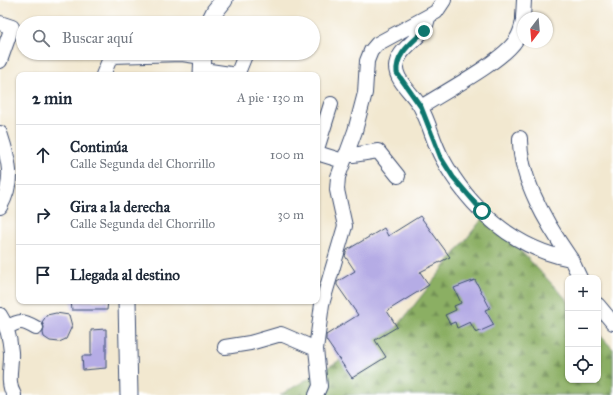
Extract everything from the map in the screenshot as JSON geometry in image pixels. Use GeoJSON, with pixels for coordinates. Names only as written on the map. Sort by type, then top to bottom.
{"type":"FeatureCollection","features":[{"type":"Feature","properties":{"kind":"main road"},"geometry":{"type":"LineString","coordinates":[[212,16],[224,0]]}},
{"type":"Feature","properties":{"kind":"main road"},"geometry":{"type":"LineString","coordinates":[[127,304],[129,395]]}},
{"type":"Feature","properties":{"kind":"street"},"geometry":{"type":"LineString","coordinates":[[316,395],[320,386],[316,349],[322,304],[346,226],[337,190],[338,177],[355,132],[365,93],[367,60],[371,51],[377,44],[436,12],[444,0]]}},
{"type":"Feature","properties":{"kind":"street"},"geometry":{"type":"LineString","coordinates":[[523,12],[524,0]]}},
{"type":"Feature","properties":{"kind":"street"},"geometry":{"type":"LineString","coordinates":[[428,17],[427,25],[424,31],[400,55],[396,67],[400,79],[421,107],[441,158],[453,177],[482,211],[501,229],[526,245],[553,256],[571,259]]}},
{"type":"Feature","properties":{"kind":"street"},"geometry":{"type":"LineString","coordinates":[[0,23],[12,27],[0,61]]}},
{"type":"Feature","properties":{"kind":"street"},"geometry":{"type":"LineString","coordinates":[[421,107],[489,64],[505,52],[517,37]]}},
{"type":"Feature","properties":{"kind":"street"},"geometry":{"type":"LineString","coordinates":[[104,72],[109,60]]}},
{"type":"Feature","properties":{"kind":"street"},"geometry":{"type":"LineString","coordinates":[[238,72],[243,60]]}},
{"type":"Feature","properties":{"kind":"street"},"geometry":{"type":"LineString","coordinates":[[203,64],[228,72]]}},
{"type":"Feature","properties":{"kind":"street"},"geometry":{"type":"LineString","coordinates":[[320,140],[332,104]]}},
{"type":"Feature","properties":{"kind":"street"},"geometry":{"type":"LineString","coordinates":[[0,133],[7,153],[9,170],[8,192],[0,207]]}},
{"type":"Feature","properties":{"kind":"street"},"geometry":{"type":"LineString","coordinates":[[520,138],[520,152],[525,170],[549,226],[571,259],[579,275]]}},
{"type":"Feature","properties":{"kind":"street"},"geometry":{"type":"LineString","coordinates":[[320,154],[345,158],[353,155],[378,151],[398,176]]}},
{"type":"Feature","properties":{"kind":"street"},"geometry":{"type":"LineString","coordinates":[[601,309],[613,323]]}},
{"type":"Feature","properties":{"kind":"street"},"geometry":{"type":"LineString","coordinates":[[0,316],[6,328],[11,352],[10,384],[14,395]]}},
{"type":"Feature","properties":{"kind":"street"},"geometry":{"type":"LineString","coordinates":[[6,328],[17,322],[25,321],[36,328]]}},
{"type":"Feature","properties":{"kind":"street"},"geometry":{"type":"LineString","coordinates":[[225,347],[250,343],[281,334],[316,349]]}},
{"type":"Feature","properties":{"kind":"green space"},"geometry":{"type":"Polygon","coordinates":[[[486,214],[565,298],[565,383],[601,383],[601,336],[613,349],[613,395],[280,395],[397,327],[486,214]]]}},
{"type":"Feature","properties":{"kind":"building"},"geometry":{"type":"Polygon","coordinates":[[[420,216],[450,257],[420,272],[429,285],[387,311],[397,327],[375,340],[386,357],[352,378],[326,340],[326,335],[358,315],[337,285],[337,282],[355,271],[345,256],[347,250],[384,228],[388,236],[420,216]]]}},
{"type":"Feature","properties":{"kind":"building"},"geometry":{"type":"Polygon","coordinates":[[[475,280],[490,308],[485,310],[494,325],[476,333],[470,322],[457,328],[455,322],[450,324],[445,315],[456,310],[454,306],[461,303],[454,288],[475,280]]]}},
{"type":"Feature","properties":{"kind":"building"},"geometry":{"type":"Polygon","coordinates":[[[71,304],[108,304],[107,310],[72,310],[71,304]]]}},
{"type":"Feature","properties":{"kind":"building"},"geometry":{"type":"Polygon","coordinates":[[[56,313],[69,315],[72,326],[66,339],[59,342],[50,341],[44,337],[43,333],[44,327],[42,322],[47,315],[56,313]]]}},
{"type":"Feature","properties":{"kind":"building"},"geometry":{"type":"Polygon","coordinates":[[[106,329],[106,368],[83,370],[82,356],[91,356],[91,330],[106,329]]]}},
{"type":"Feature","properties":{"kind":"route"},"geometry":{"type":"LineString","coordinates":[[424,31],[400,55],[396,67],[397,73],[421,107],[441,158],[453,177],[482,211]]}}]}
